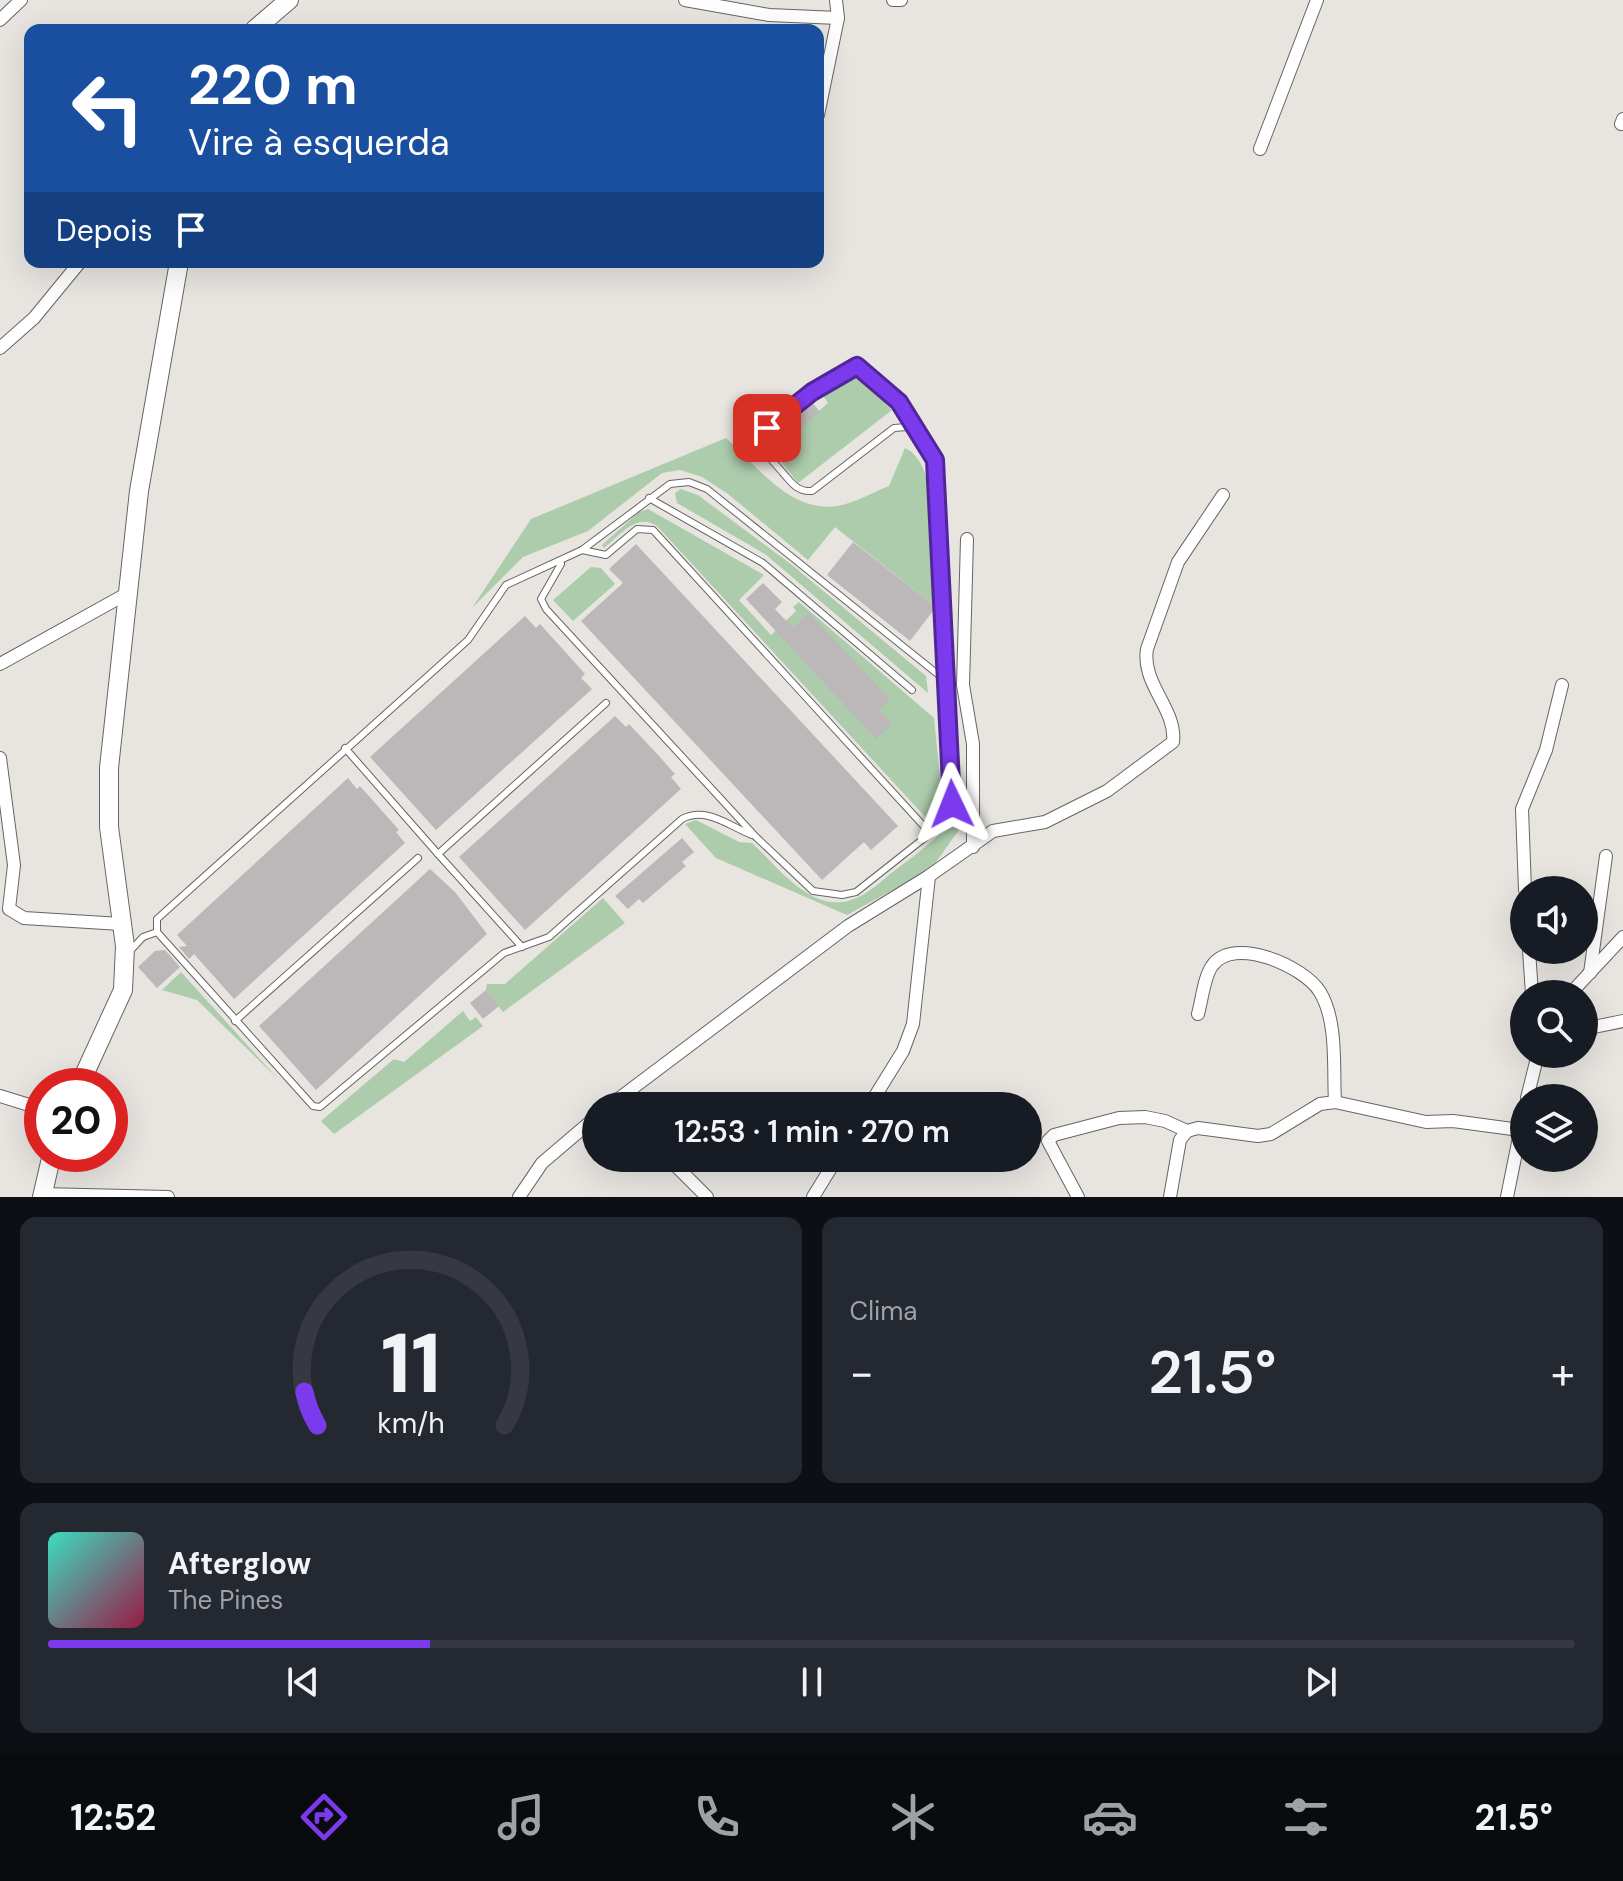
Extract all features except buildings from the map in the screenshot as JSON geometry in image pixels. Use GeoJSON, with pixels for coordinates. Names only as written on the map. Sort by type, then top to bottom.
{"type":"FeatureCollection","features":[{"type":"Feature","properties":{"kind":"street"},"geometry":{"type":"LineString","coordinates":[[0,20],[21,0]]}},
{"type":"Feature","properties":{"kind":"street"},"geometry":{"type":"LineString","coordinates":[[261,24],[289,0]]}},
{"type":"Feature","properties":{"kind":"street"},"geometry":{"type":"LineString","coordinates":[[685,0],[838,18]]}},
{"type":"Feature","properties":{"kind":"street"},"geometry":{"type":"LineString","coordinates":[[824,86],[838,18],[836,0]]}},
{"type":"Feature","properties":{"kind":"street"},"geometry":{"type":"LineString","coordinates":[[893,0],[901,0]]}},
{"type":"Feature","properties":{"kind":"street"},"geometry":{"type":"LineString","coordinates":[[1260,149],[1317,0]]}},
{"type":"Feature","properties":{"kind":"street"},"geometry":{"type":"LineString","coordinates":[[0,348],[34,318],[75,268]]}},
{"type":"Feature","properties":{"kind":"street"},"geometry":{"type":"LineString","coordinates":[[87,1068],[123,990],[125,957],[109,827],[109,768],[139,491],[178,268]]}},
{"type":"Feature","properties":{"kind":"street"},"geometry":{"type":"LineString","coordinates":[[629,1092],[848,926],[929,876],[993,831],[1045,822],[1107,791],[1173,742],[1171,725],[1144,663],[1178,562],[1223,495]]}},
{"type":"Feature","properties":{"kind":"street"},"geometry":{"type":"LineString","coordinates":[[967,539],[963,685],[973,744],[973,847]]}},
{"type":"Feature","properties":{"kind":"street"},"geometry":{"type":"LineString","coordinates":[[0,664],[128,593]]}},
{"type":"Feature","properties":{"kind":"street"},"geometry":{"type":"LineString","coordinates":[[1524,876],[1522,809],[1546,750],[1562,685]]}},
{"type":"Feature","properties":{"kind":"street"},"geometry":{"type":"LineString","coordinates":[[0,758],[13,854],[9,909],[24,918],[121,924]]}},
{"type":"Feature","properties":{"kind":"street"},"geometry":{"type":"LineString","coordinates":[[1590,973],[1606,856]]}},
{"type":"Feature","properties":{"kind":"street"},"geometry":{"type":"LineString","coordinates":[[878,1092],[903,1051],[913,1024],[929,876]]}},
{"type":"Feature","properties":{"kind":"street"},"geometry":{"type":"LineString","coordinates":[[1583,980],[1623,937]]}},
{"type":"Feature","properties":{"kind":"street"},"geometry":{"type":"LineString","coordinates":[[1198,1014],[1211,966],[1222,957],[1238,953],[1285,962],[1306,974],[1321,994],[1330,1025],[1335,1102]]}},
{"type":"Feature","properties":{"kind":"street"},"geometry":{"type":"LineString","coordinates":[[1598,1026],[1623,1021]]}},
{"type":"Feature","properties":{"kind":"street"},"geometry":{"type":"LineString","coordinates":[[0,1096],[24,1103]]}},
{"type":"Feature","properties":{"kind":"street"},"geometry":{"type":"LineString","coordinates":[[1078,1197],[1048,1147],[1048,1141],[1054,1135],[1119,1118],[1145,1117],[1165,1121],[1187,1131],[1271,1134],[1320,1104],[1335,1102],[1426,1122],[1453,1121],[1510,1129]]}},
{"type":"Feature","properties":{"kind":"street"},"geometry":{"type":"LineString","coordinates":[[519,1197],[542,1163],[582,1129]]}},
{"type":"Feature","properties":{"kind":"street"},"geometry":{"type":"LineString","coordinates":[[1170,1197],[1180,1140],[1187,1131]]}},
{"type":"Feature","properties":{"kind":"street"},"geometry":{"type":"LineString","coordinates":[[48,1172],[42,1196],[168,1197]]}},
{"type":"Feature","properties":{"kind":"street"},"geometry":{"type":"LineString","coordinates":[[682,1172],[707,1197]]}},
{"type":"Feature","properties":{"kind":"street"},"geometry":{"type":"LineString","coordinates":[[813,1197],[828,1172]]}},
{"type":"Feature","properties":{"kind":"street"},"geometry":{"type":"LineString","coordinates":[[1507,1197],[1512,1172]]}},
{"type":"Feature","properties":{"kind":"lane"},"geometry":{"type":"LineString","coordinates":[[562,562],[541,599],[546,609],[756,837],[813,891],[842,895],[856,892],[946,821],[952,804],[935,460],[922,435],[899,402],[857,366],[812,392],[767,428],[762,441],[767,454],[795,487],[804,492],[812,491],[894,428],[907,427],[922,435]]}},
{"type":"Feature","properties":{"kind":"lane"},"geometry":{"type":"LineString","coordinates":[[756,837],[707,814],[692,813],[549,937],[504,953],[320,1107],[313,1106],[157,932],[157,919],[468,640],[506,585],[562,562],[582,550],[670,484],[689,482],[707,489],[945,680]]}},
{"type":"Feature","properties":{"kind":"lane"},"geometry":{"type":"LineString","coordinates":[[649,498],[763,563],[912,690]]}},
{"type":"Feature","properties":{"kind":"lane"},"geometry":{"type":"LineString","coordinates":[[582,550],[606,555],[637,529],[653,530],[931,834]]}},
{"type":"Feature","properties":{"kind":"lane"},"geometry":{"type":"LineString","coordinates":[[438,854],[606,703]]}},
{"type":"Feature","properties":{"kind":"lane"},"geometry":{"type":"LineString","coordinates":[[345,748],[522,947]]}},
{"type":"Feature","properties":{"kind":"lane"},"geometry":{"type":"LineString","coordinates":[[235,1021],[418,858]]}},
{"type":"Feature","properties":{"kind":"lane"},"geometry":{"type":"LineString","coordinates":[[125,957],[143,937],[157,932]]}},
{"type":"Feature","properties":{"kind":"green space"},"geometry":{"type":"Polygon","coordinates":[[[855,375],[892,410],[798,483],[772,450],[828,403],[820,391],[855,375]]]}},
{"type":"Feature","properties":{"kind":"green space"},"geometry":{"type":"Polygon","coordinates":[[[726,438],[776,486],[804,502],[820,506],[844,505],[889,486],[905,448],[917,458],[926,475],[931,496],[936,607],[835,527],[808,560],[728,494],[702,477],[680,470],[662,473],[588,531],[523,557],[472,608],[531,519],[726,438]]]}},
{"type":"Feature","properties":{"kind":"green space"},"geometry":{"type":"Polygon","coordinates":[[[681,489],[698,495],[792,565],[926,676],[928,693],[765,554],[677,503],[675,493],[681,489]]]}},
{"type":"Feature","properties":{"kind":"green space"},"geometry":{"type":"Polygon","coordinates":[[[648,509],[764,575],[739,600],[771,635],[796,611],[793,607],[799,602],[934,718],[943,805],[929,821],[657,526],[650,522],[636,523],[604,548],[602,545],[639,512],[648,509]]]}},
{"type":"Feature","properties":{"kind":"green space"},"geometry":{"type":"Polygon","coordinates":[[[591,567],[601,568],[615,584],[573,621],[553,600],[591,567]]]}},
{"type":"Feature","properties":{"kind":"green space"},"geometry":{"type":"Polygon","coordinates":[[[953,817],[964,823],[931,869],[847,915],[716,858],[685,824],[696,820],[739,842],[752,843],[797,886],[824,901],[839,902],[860,897],[870,890],[934,840],[953,817]]]}},
{"type":"Feature","properties":{"kind":"green space"},"geometry":{"type":"Polygon","coordinates":[[[603,898],[625,923],[503,1012],[486,990],[487,984],[505,984],[603,898]]]}},
{"type":"Feature","properties":{"kind":"green space"},"geometry":{"type":"Polygon","coordinates":[[[181,972],[278,1079],[197,1000],[162,990],[181,972]]]}},
{"type":"Feature","properties":{"kind":"green space"},"geometry":{"type":"Polygon","coordinates":[[[463,1011],[470,1021],[476,1017],[483,1026],[334,1134],[321,1121],[394,1059],[404,1062],[463,1011]]]}},
{"type":"Feature","properties":{"kind":"route"},"geometry":{"type":"LineString","coordinates":[[767,428],[812,392],[857,366],[899,402],[935,460],[938,573],[952,804]]}}]}
